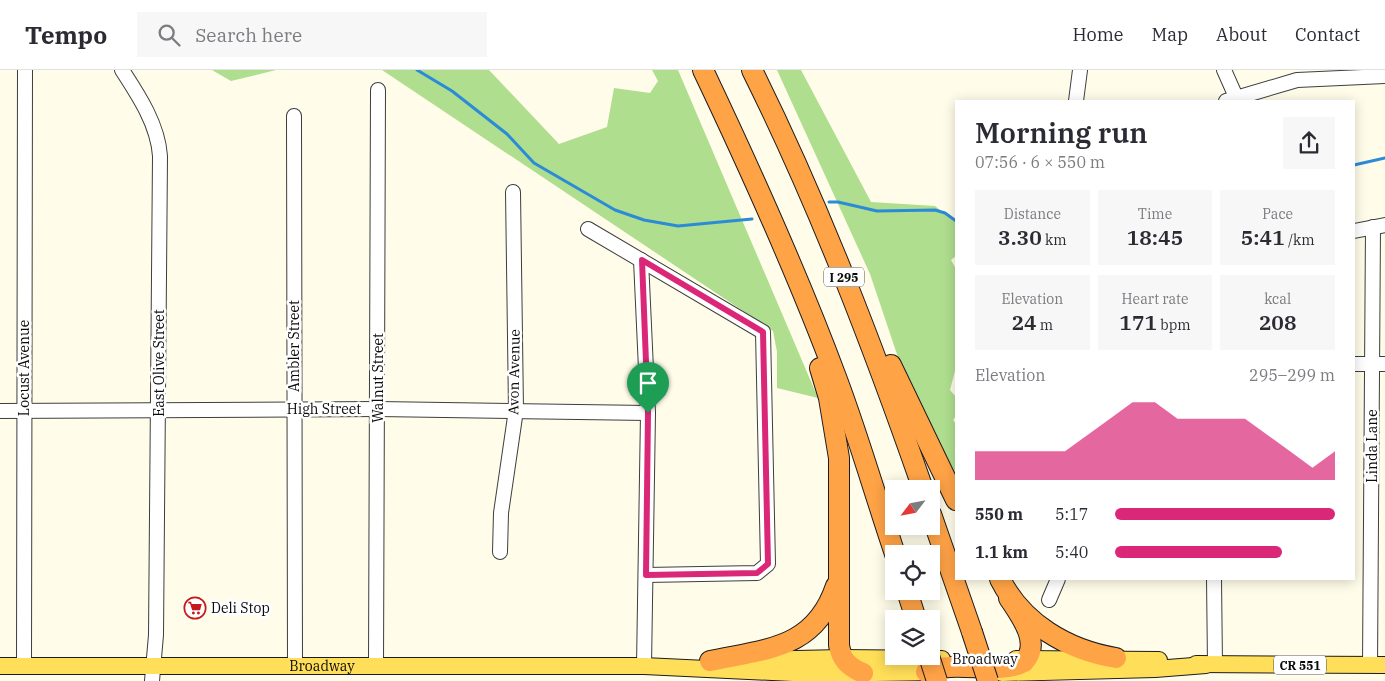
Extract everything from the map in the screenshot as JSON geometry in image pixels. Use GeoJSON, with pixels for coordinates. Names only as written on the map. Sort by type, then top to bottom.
{"type":"FeatureCollection","features":[{"type":"Feature","properties":{"kind":"highway"},"geometry":{"type":"LineString","coordinates":[[704,70],[785,246],[837,378],[867,463],[892,545]]}},
{"type":"Feature","properties":{"kind":"highway","name":"I 295"},"geometry":{"type":"LineString","coordinates":[[752,70],[813,200],[866,329],[920,480]]}},
{"type":"Feature","properties":{"kind":"highway"},"geometry":{"type":"LineString","coordinates":[[813,200],[955,498]]}},
{"type":"Feature","properties":{"kind":"highway"},"geometry":{"type":"LineString","coordinates":[[785,246],[829,398],[835,430],[839,471],[839,645],[842,658],[850,667],[863,674]]}},
{"type":"Feature","properties":{"kind":"highway"},"geometry":{"type":"LineString","coordinates":[[938,535],[988,681]]}},
{"type":"Feature","properties":{"kind":"highway"},"geometry":{"type":"LineString","coordinates":[[710,661],[780,646],[805,634],[826,608],[840,572]]}},
{"type":"Feature","properties":{"kind":"highway"},"geometry":{"type":"LineString","coordinates":[[931,670],[938,667],[1019,665],[1027,659],[1030,646],[1027,627],[1001,580]]}},
{"type":"Feature","properties":{"kind":"highway"},"geometry":{"type":"LineString","coordinates":[[1010,598],[1024,615],[1055,636],[1092,653],[1116,658]]}},
{"type":"Feature","properties":{"kind":"main road","name":"Broadway"},"geometry":{"type":"LineString","coordinates":[[644,666],[710,661],[842,658],[1145,658],[1210,665]]}},
{"type":"Feature","properties":{"kind":"main road","name":"Broadway"},"geometry":{"type":"LineString","coordinates":[[0,666],[154,673],[295,666],[644,666],[814,674],[863,674],[931,670],[1057,672],[1210,665],[1378,665]]}},
{"type":"Feature","properties":{"kind":"street","name":"Locust Avenue"},"geometry":{"type":"LineString","coordinates":[[24,666],[25,70]]}},
{"type":"Feature","properties":{"kind":"street","name":"East Olive Street"},"geometry":{"type":"LineString","coordinates":[[122,70],[147,112],[159,143],[159,410],[154,673]]}},
{"type":"Feature","properties":{"kind":"street"},"geometry":{"type":"LineString","coordinates":[[1076,100],[1080,70]]}},
{"type":"Feature","properties":{"kind":"street"},"geometry":{"type":"LineString","coordinates":[[1224,70],[1231,99],[1297,80],[1376,74]]}},
{"type":"Feature","properties":{"kind":"street","name":"Walnut Street"},"geometry":{"type":"LineString","coordinates":[[376,667],[378,90]]}},
{"type":"Feature","properties":{"kind":"street","name":"Ambler Street"},"geometry":{"type":"LineString","coordinates":[[294,116],[295,666]]}},
{"type":"Feature","properties":{"kind":"street","name":"Avon Avenue"},"geometry":{"type":"LineString","coordinates":[[500,552],[501,513],[516,410],[513,192]]}},
{"type":"Feature","properties":{"kind":"street"},"geometry":{"type":"LineString","coordinates":[[1355,231],[1379,226]]}},
{"type":"Feature","properties":{"kind":"street","name":"Linda Lane"},"geometry":{"type":"LineString","coordinates":[[1378,665],[1379,226]]}},
{"type":"Feature","properties":{"kind":"street"},"geometry":{"type":"LineString","coordinates":[[588,229],[763,332],[768,564],[757,573],[646,575]]}},
{"type":"Feature","properties":{"kind":"street"},"geometry":{"type":"LineString","coordinates":[[642,260],[648,413],[644,666]]}},
{"type":"Feature","properties":{"kind":"street"},"geometry":{"type":"LineString","coordinates":[[1355,364],[1379,364]]}},
{"type":"Feature","properties":{"kind":"street","name":"High Street"},"geometry":{"type":"LineString","coordinates":[[0,411],[378,409],[648,413]]}},
{"type":"Feature","properties":{"kind":"street"},"geometry":{"type":"LineString","coordinates":[[1049,600],[1058,580]]}},
{"type":"Feature","properties":{"kind":"street"},"geometry":{"type":"LineString","coordinates":[[1210,665],[1214,580]]}},
{"type":"Feature","properties":{"kind":"green space"},"geometry":{"type":"Polygon","coordinates":[[[212,70],[276,70],[231,81],[212,70]]]}},
{"type":"Feature","properties":{"kind":"green space"},"geometry":{"type":"Polygon","coordinates":[[[382,70],[489,70],[559,144],[607,127],[614,88],[650,93],[658,81],[652,70],[678,70],[818,398],[777,388],[777,352],[773,331],[382,70]]]}},
{"type":"Feature","properties":{"kind":"green space"},"geometry":{"type":"Polygon","coordinates":[[[777,70],[801,70],[871,202],[935,206],[955,222],[955,257],[951,260],[955,267],[955,371],[950,390],[955,396],[955,417],[953,420],[955,423],[955,480],[906,381],[870,274],[777,70]]]}},
{"type":"Feature","properties":{"kind":"waterway"},"geometry":{"type":"LineString","coordinates":[[417,70],[452,91],[507,134],[534,163],[615,210],[644,220],[678,226],[752,219]]}},
{"type":"Feature","properties":{"kind":"waterway"},"geometry":{"type":"LineString","coordinates":[[1355,165],[1385,158]]}},
{"type":"Feature","properties":{"kind":"waterway"},"geometry":{"type":"LineString","coordinates":[[829,202],[838,202],[877,211],[935,210],[945,213],[955,220]]}},
{"type":"Feature","properties":{"kind":"place","name":"Deli Stop"},"geometry":{"type":"Point","coordinates":[195,608]}},
{"type":"Feature","properties":{"kind":"route"},"geometry":{"type":"LineString","coordinates":[[642,260],[763,332],[768,564],[763,569],[757,573],[646,575],[648,413],[642,260]]}}]}
